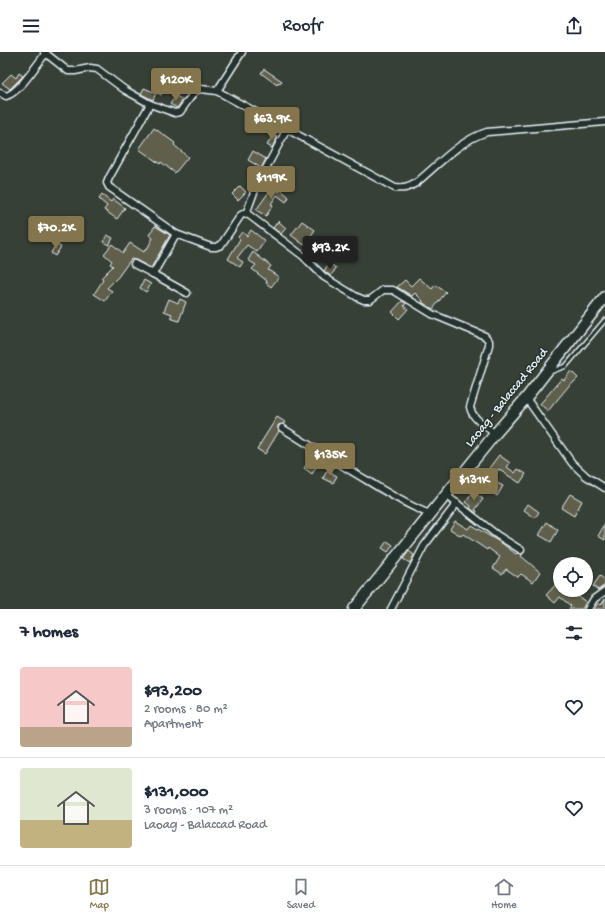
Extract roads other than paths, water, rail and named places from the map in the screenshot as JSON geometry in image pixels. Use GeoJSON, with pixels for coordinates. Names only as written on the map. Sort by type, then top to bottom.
{"type":"FeatureCollection","features":[{"type":"Feature","properties":{"kind":"main road","name":"Laoag - Balaccad Road"},"geometry":{"type":"LineString","coordinates":[[354,609],[495,434],[526,398],[605,297]]}},
{"type":"Feature","properties":{"kind":"street"},"geometry":{"type":"LineString","coordinates":[[217,91],[242,52]]}},
{"type":"Feature","properties":{"kind":"street"},"geometry":{"type":"LineString","coordinates":[[0,94],[6,96],[11,95],[45,53],[68,71],[90,68],[97,69],[125,90],[150,104],[177,113],[180,112],[195,91],[201,89],[217,91],[395,188],[402,189],[408,188],[416,183],[466,141],[487,132],[605,122]]}},
{"type":"Feature","properties":{"kind":"street"},"geometry":{"type":"LineString","coordinates":[[150,104],[108,178],[107,184],[109,187],[114,192],[176,234],[216,247],[221,245],[241,215],[246,214]]}},
{"type":"Feature","properties":{"kind":"street"},"geometry":{"type":"LineString","coordinates":[[246,214],[256,187],[287,129]]}},
{"type":"Feature","properties":{"kind":"street"},"geometry":{"type":"LineString","coordinates":[[246,214],[303,256],[324,277],[357,297],[364,300],[370,300],[383,290],[393,290],[432,314],[485,336],[489,346],[470,407],[474,417],[495,434]]}},
{"type":"Feature","properties":{"kind":"street"},"geometry":{"type":"LineString","coordinates":[[153,274],[176,234]]}},
{"type":"Feature","properties":{"kind":"street"},"geometry":{"type":"LineString","coordinates":[[134,264],[187,293]]}},
{"type":"Feature","properties":{"kind":"street"},"geometry":{"type":"LineString","coordinates":[[526,398],[572,463],[586,476],[605,488]]}},
{"type":"Feature","properties":{"kind":"street"},"geometry":{"type":"LineString","coordinates":[[282,428],[396,497],[430,514]]}},
{"type":"Feature","properties":{"kind":"street"},"geometry":{"type":"LineString","coordinates":[[446,495],[497,535],[521,550]]}},
{"type":"Feature","properties":{"kind":"street"},"geometry":{"type":"LineString","coordinates":[[391,609],[424,546],[457,503]]}},
{"type":"Feature","properties":{"kind":"street"},"geometry":{"type":"LineString","coordinates":[[588,609],[594,599],[605,591]]}},
{"type":"Feature","properties":{"kind":"lane"},"geometry":{"type":"LineString","coordinates":[[544,374],[566,366],[605,320]]}}]}
